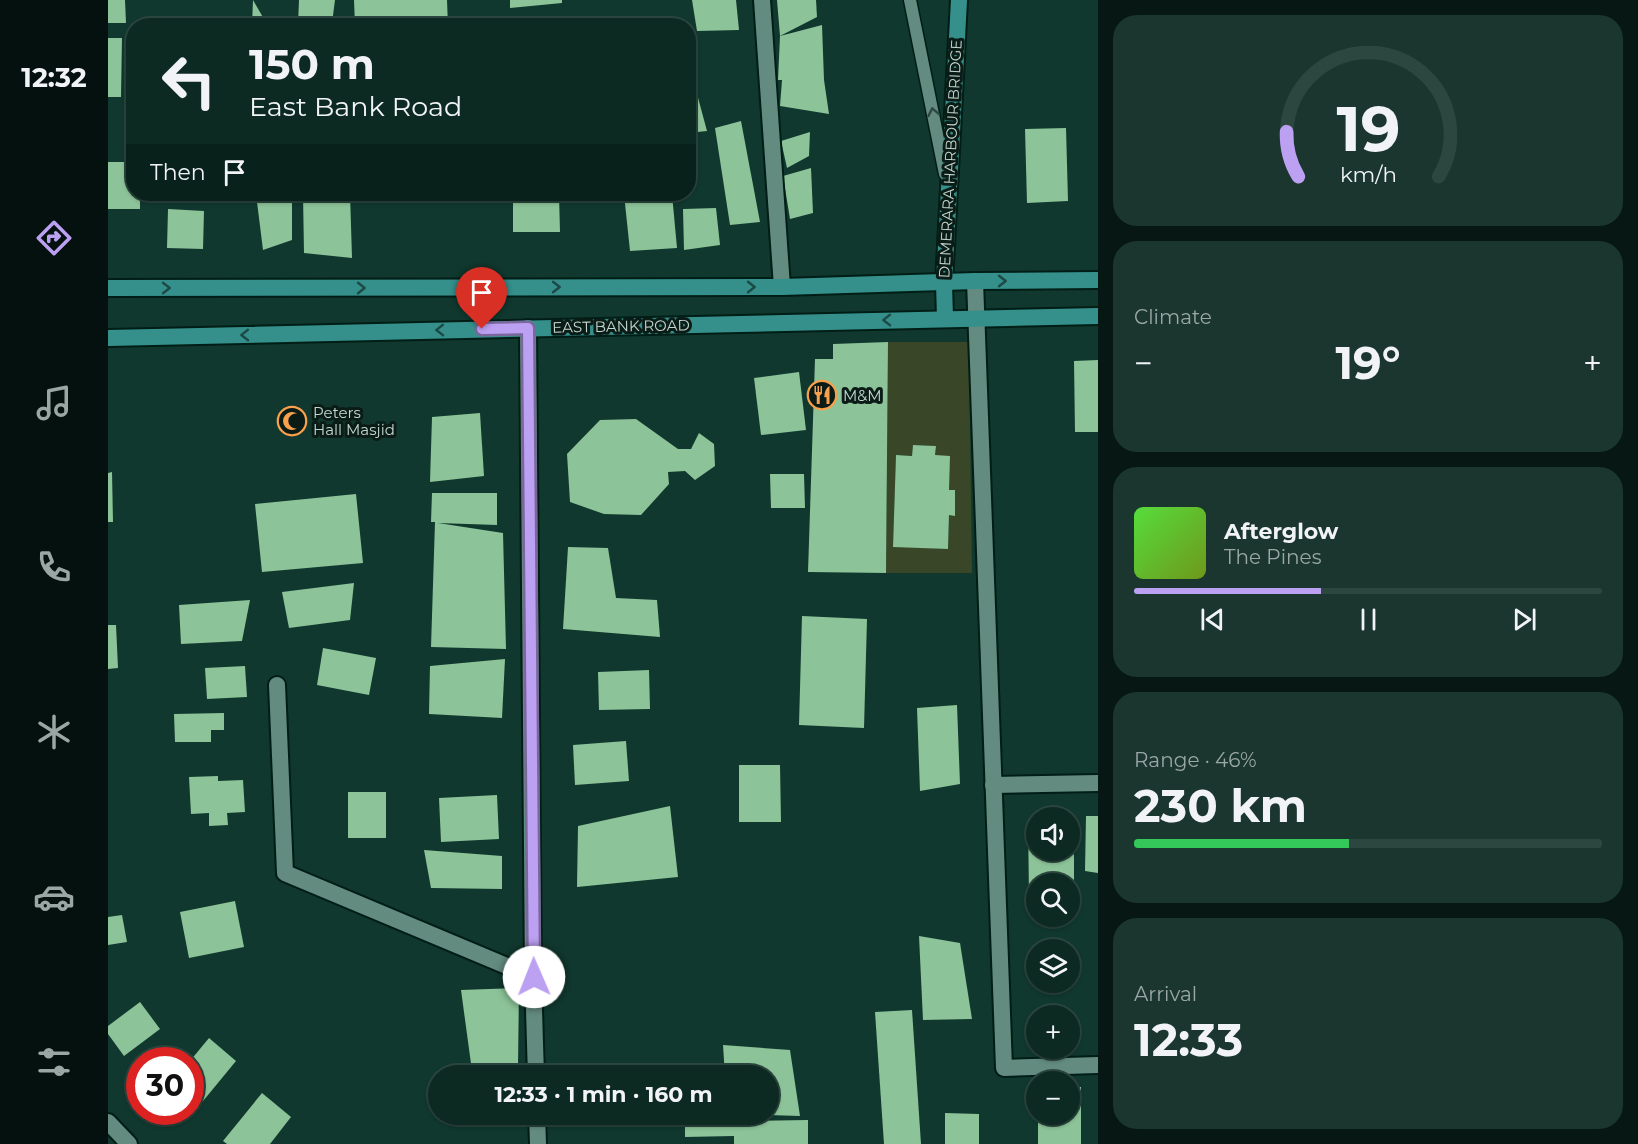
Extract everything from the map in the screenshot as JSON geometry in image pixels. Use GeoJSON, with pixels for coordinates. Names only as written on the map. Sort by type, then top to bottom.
{"type":"FeatureCollection","features":[{"type":"Feature","properties":{"kind":"main road","name":"DEMERARA HARBOUR BRIDGE"},"geometry":{"type":"LineString","coordinates":[[945,318],[944,283],[948,190],[959,0]]}},
{"type":"Feature","properties":{"kind":"main road"},"geometry":{"type":"LineString","coordinates":[[108,288],[782,287],[1098,280]]}},
{"type":"Feature","properties":{"kind":"main road","name":"EAST BANK ROAD"},"geometry":{"type":"LineString","coordinates":[[108,338],[1098,316]]}},
{"type":"Feature","properties":{"kind":"street"},"geometry":{"type":"LineString","coordinates":[[762,0],[782,287]]}},
{"type":"Feature","properties":{"kind":"street"},"geometry":{"type":"LineString","coordinates":[[975,281],[1004,1068],[1098,1065]]}},
{"type":"Feature","properties":{"kind":"street"},"geometry":{"type":"LineString","coordinates":[[528,328],[536,1065]]}},
{"type":"Feature","properties":{"kind":"street"},"geometry":{"type":"LineString","coordinates":[[278,685],[285,873],[534,977]]}},
{"type":"Feature","properties":{"kind":"street"},"geometry":{"type":"LineString","coordinates":[[993,785],[1098,783]]}},
{"type":"Feature","properties":{"kind":"street"},"geometry":{"type":"LineString","coordinates":[[108,1122],[129,1144]]}},
{"type":"Feature","properties":{"kind":"street"},"geometry":{"type":"LineString","coordinates":[[537,1125],[538,1144]]}},
{"type":"Feature","properties":{"kind":"lane"},"geometry":{"type":"LineString","coordinates":[[910,0],[948,190]]}},
{"type":"Feature","properties":{"kind":"green space"},"geometry":{"type":"Polygon","coordinates":[[[888,342],[969,342],[972,573],[886,573],[888,342]],[[913,445],[912,456],[896,455],[893,546],[948,549],[949,515],[955,515],[955,490],[949,490],[935,455],[936,446],[913,445]]]}},
{"type":"Feature","properties":{"kind":"building"},"geometry":{"type":"Polygon","coordinates":[[[108,0],[125,0],[126,23],[108,23],[108,0]]]}},
{"type":"Feature","properties":{"kind":"building"},"geometry":{"type":"Polygon","coordinates":[[[253,0],[263,18],[252,18],[253,0]]]}},
{"type":"Feature","properties":{"kind":"building"},"geometry":{"type":"Polygon","coordinates":[[[299,0],[335,0],[333,18],[298,18],[299,0]]]}},
{"type":"Feature","properties":{"kind":"building"},"geometry":{"type":"Polygon","coordinates":[[[354,0],[447,0],[448,18],[355,18],[354,0]]]}},
{"type":"Feature","properties":{"kind":"building"},"geometry":{"type":"Polygon","coordinates":[[[510,0],[562,0],[562,3],[510,8],[510,0]]]}},
{"type":"Feature","properties":{"kind":"building"},"geometry":{"type":"Polygon","coordinates":[[[692,0],[736,0],[739,30],[697,31],[692,0]]]}},
{"type":"Feature","properties":{"kind":"building"},"geometry":{"type":"Polygon","coordinates":[[[777,0],[816,0],[817,17],[780,36],[777,0]]]}},
{"type":"Feature","properties":{"kind":"building"},"geometry":{"type":"Polygon","coordinates":[[[822,25],[824,80],[829,114],[780,106],[782,80],[778,80],[780,36],[822,25]]]}},
{"type":"Feature","properties":{"kind":"building"},"geometry":{"type":"Polygon","coordinates":[[[108,38],[122,38],[121,97],[108,97],[108,38]]]}},
{"type":"Feature","properties":{"kind":"building"},"geometry":{"type":"Polygon","coordinates":[[[697,94],[707,131],[696,132],[697,94]]]}},
{"type":"Feature","properties":{"kind":"building"},"geometry":{"type":"Polygon","coordinates":[[[741,121],[760,222],[730,225],[715,128],[741,121]]]}},
{"type":"Feature","properties":{"kind":"building"},"geometry":{"type":"Polygon","coordinates":[[[1066,128],[1068,201],[1027,203],[1025,129],[1066,128]]]}},
{"type":"Feature","properties":{"kind":"building"},"geometry":{"type":"Polygon","coordinates":[[[810,132],[809,156],[787,168],[781,141],[810,132]]]}},
{"type":"Feature","properties":{"kind":"building"},"geometry":{"type":"Polygon","coordinates":[[[108,162],[126,162],[126,201],[140,201],[140,209],[108,209],[108,162]]]}},
{"type":"Feature","properties":{"kind":"building"},"geometry":{"type":"Polygon","coordinates":[[[811,168],[813,213],[790,219],[783,176],[811,168]]]}},
{"type":"Feature","properties":{"kind":"building"},"geometry":{"type":"Polygon","coordinates":[[[257,201],[292,201],[292,240],[263,250],[257,201]]]}},
{"type":"Feature","properties":{"kind":"building"},"geometry":{"type":"Polygon","coordinates":[[[303,201],[350,201],[352,258],[304,253],[303,201]]]}},
{"type":"Feature","properties":{"kind":"building"},"geometry":{"type":"Polygon","coordinates":[[[513,201],[559,201],[560,232],[513,232],[513,201]]]}},
{"type":"Feature","properties":{"kind":"building"},"geometry":{"type":"Polygon","coordinates":[[[625,201],[673,201],[677,248],[630,251],[625,201]]]}},
{"type":"Feature","properties":{"kind":"building"},"geometry":{"type":"Polygon","coordinates":[[[716,208],[720,245],[684,250],[683,209],[716,208]]]}},
{"type":"Feature","properties":{"kind":"building"},"geometry":{"type":"Polygon","coordinates":[[[168,209],[204,211],[203,249],[167,248],[168,209]]]}},
{"type":"Feature","properties":{"kind":"building"},"geometry":{"type":"Polygon","coordinates":[[[888,342],[886,573],[808,572],[815,359],[833,359],[833,344],[888,342]]]}},
{"type":"Feature","properties":{"kind":"building"},"geometry":{"type":"Polygon","coordinates":[[[1098,360],[1098,432],[1075,432],[1074,361],[1098,360]]]}},
{"type":"Feature","properties":{"kind":"building"},"geometry":{"type":"Polygon","coordinates":[[[799,372],[806,430],[761,435],[754,378],[799,372]]]}},
{"type":"Feature","properties":{"kind":"building"},"geometry":{"type":"Polygon","coordinates":[[[480,413],[484,476],[430,482],[432,417],[480,413]]]}},
{"type":"Feature","properties":{"kind":"building"},"geometry":{"type":"Polygon","coordinates":[[[636,419],[678,449],[691,449],[699,433],[714,444],[715,466],[695,480],[685,471],[668,472],[669,484],[641,515],[604,514],[570,502],[567,454],[600,420],[636,419]]]}},
{"type":"Feature","properties":{"kind":"building"},"geometry":{"type":"Polygon","coordinates":[[[913,445],[936,446],[935,455],[950,456],[949,490],[955,490],[955,516],[949,515],[948,549],[893,547],[896,455],[912,456],[913,445]]]}},
{"type":"Feature","properties":{"kind":"building"},"geometry":{"type":"Polygon","coordinates":[[[112,472],[113,522],[108,522],[108,473],[112,472]]]}},
{"type":"Feature","properties":{"kind":"building"},"geometry":{"type":"Polygon","coordinates":[[[770,474],[804,474],[805,508],[771,508],[770,474]]]}},
{"type":"Feature","properties":{"kind":"building"},"geometry":{"type":"Polygon","coordinates":[[[432,493],[497,493],[497,525],[438,523],[503,533],[506,649],[431,647],[435,522],[431,522],[432,493]]]}},
{"type":"Feature","properties":{"kind":"building"},"geometry":{"type":"Polygon","coordinates":[[[356,494],[363,563],[262,572],[255,504],[356,494]]]}},
{"type":"Feature","properties":{"kind":"building"},"geometry":{"type":"Polygon","coordinates":[[[568,547],[608,548],[616,598],[657,600],[660,637],[563,629],[568,547]]]}},
{"type":"Feature","properties":{"kind":"building"},"geometry":{"type":"Polygon","coordinates":[[[354,583],[350,620],[289,628],[282,592],[354,583]]]}},
{"type":"Feature","properties":{"kind":"building"},"geometry":{"type":"Polygon","coordinates":[[[250,600],[242,641],[181,644],[179,605],[250,600]]]}},
{"type":"Feature","properties":{"kind":"building"},"geometry":{"type":"Polygon","coordinates":[[[802,616],[867,619],[864,728],[799,725],[802,616]]]}},
{"type":"Feature","properties":{"kind":"building"},"geometry":{"type":"Polygon","coordinates":[[[108,625],[116,625],[118,668],[108,669],[108,625]]]}},
{"type":"Feature","properties":{"kind":"building"},"geometry":{"type":"Polygon","coordinates":[[[323,648],[376,658],[369,695],[317,685],[323,648]]]}},
{"type":"Feature","properties":{"kind":"building"},"geometry":{"type":"Polygon","coordinates":[[[505,659],[502,718],[429,714],[430,666],[505,659]]]}},
{"type":"Feature","properties":{"kind":"building"},"geometry":{"type":"Polygon","coordinates":[[[245,666],[247,697],[207,699],[205,668],[245,666]]]}},
{"type":"Feature","properties":{"kind":"building"},"geometry":{"type":"Polygon","coordinates":[[[649,670],[650,709],[599,710],[598,672],[649,670]]]}},
{"type":"Feature","properties":{"kind":"building"},"geometry":{"type":"Polygon","coordinates":[[[957,705],[960,784],[920,791],[917,708],[957,705]]]}},
{"type":"Feature","properties":{"kind":"building"},"geometry":{"type":"Polygon","coordinates":[[[224,713],[224,730],[211,730],[211,742],[175,742],[174,714],[224,713]]]}},
{"type":"Feature","properties":{"kind":"building"},"geometry":{"type":"Polygon","coordinates":[[[626,741],[629,781],[575,785],[573,745],[626,741]]]}},
{"type":"Feature","properties":{"kind":"building"},"geometry":{"type":"Polygon","coordinates":[[[739,765],[780,765],[781,822],[739,822],[739,765]]]}},
{"type":"Feature","properties":{"kind":"building"},"geometry":{"type":"Polygon","coordinates":[[[218,776],[218,781],[243,780],[245,812],[227,813],[228,825],[209,826],[209,813],[191,814],[189,777],[218,776]]]}},
{"type":"Feature","properties":{"kind":"building"},"geometry":{"type":"Polygon","coordinates":[[[348,792],[386,792],[386,838],[348,838],[348,792]]]}},
{"type":"Feature","properties":{"kind":"building"},"geometry":{"type":"Polygon","coordinates":[[[497,795],[499,839],[441,842],[439,798],[497,795]]]}},
{"type":"Feature","properties":{"kind":"building"},"geometry":{"type":"Polygon","coordinates":[[[670,806],[678,877],[577,887],[578,826],[670,806]]]}},
{"type":"Feature","properties":{"kind":"building"},"geometry":{"type":"Polygon","coordinates":[[[1086,816],[1098,816],[1098,873],[1085,871],[1086,816]]]}},
{"type":"Feature","properties":{"kind":"building"},"geometry":{"type":"Polygon","coordinates":[[[424,850],[502,856],[502,889],[431,888],[424,850]]]}},
{"type":"Feature","properties":{"kind":"building"},"geometry":{"type":"Polygon","coordinates":[[[1029,861],[1074,861],[1074,873],[1029,873],[1029,861]]]}},
{"type":"Feature","properties":{"kind":"building"},"geometry":{"type":"Polygon","coordinates":[[[235,901],[244,947],[189,958],[180,912],[235,901]]]}},
{"type":"Feature","properties":{"kind":"building"},"geometry":{"type":"Polygon","coordinates":[[[122,915],[127,942],[108,945],[108,917],[122,915]]]}},
{"type":"Feature","properties":{"kind":"building"},"geometry":{"type":"Polygon","coordinates":[[[919,936],[960,943],[972,1019],[923,1020],[919,936]]]}},
{"type":"Feature","properties":{"kind":"building"},"geometry":{"type":"Polygon","coordinates":[[[519,988],[518,1065],[471,1065],[461,990],[519,988]]]}},
{"type":"Feature","properties":{"kind":"building"},"geometry":{"type":"Polygon","coordinates":[[[140,1002],[160,1029],[136,1047],[126,1047],[124,1056],[108,1034],[108,1026],[140,1002]]]}},
{"type":"Feature","properties":{"kind":"building"},"geometry":{"type":"Polygon","coordinates":[[[912,1010],[921,1144],[884,1144],[875,1012],[912,1010]]]}},
{"type":"Feature","properties":{"kind":"building"},"geometry":{"type":"Polygon","coordinates":[[[209,1038],[236,1061],[204,1100],[204,1047],[202,1047],[209,1038]]]}},
{"type":"Feature","properties":{"kind":"building"},"geometry":{"type":"Polygon","coordinates":[[[723,1045],[790,1050],[800,1116],[779,1115],[779,1065],[724,1065],[723,1045]]]}},
{"type":"Feature","properties":{"kind":"building"},"geometry":{"type":"Polygon","coordinates":[[[1081,1087],[1081,1144],[1038,1144],[1038,1125],[1080,1125],[1081,1087]]]}},
{"type":"Feature","properties":{"kind":"building"},"geometry":{"type":"Polygon","coordinates":[[[262,1093],[291,1117],[270,1144],[227,1144],[223,1141],[262,1093]]]}},
{"type":"Feature","properties":{"kind":"building"},"geometry":{"type":"Polygon","coordinates":[[[945,1113],[979,1114],[979,1144],[945,1144],[945,1113]]]}},
{"type":"Feature","properties":{"kind":"building"},"geometry":{"type":"Polygon","coordinates":[[[779,1120],[808,1120],[808,1144],[734,1144],[734,1136],[685,1137],[685,1125],[779,1125],[779,1120]]]}},
{"type":"Feature","properties":{"kind":"place","name":"M&M"},"geometry":{"type":"Point","coordinates":[822,395]}},
{"type":"Feature","properties":{"kind":"place","name":"Peters Hall Masjid"},"geometry":{"type":"Point","coordinates":[292,421]}},
{"type":"Feature","properties":{"kind":"route"},"geometry":{"type":"LineString","coordinates":[[482,329],[528,328],[534,977]]}}]}
